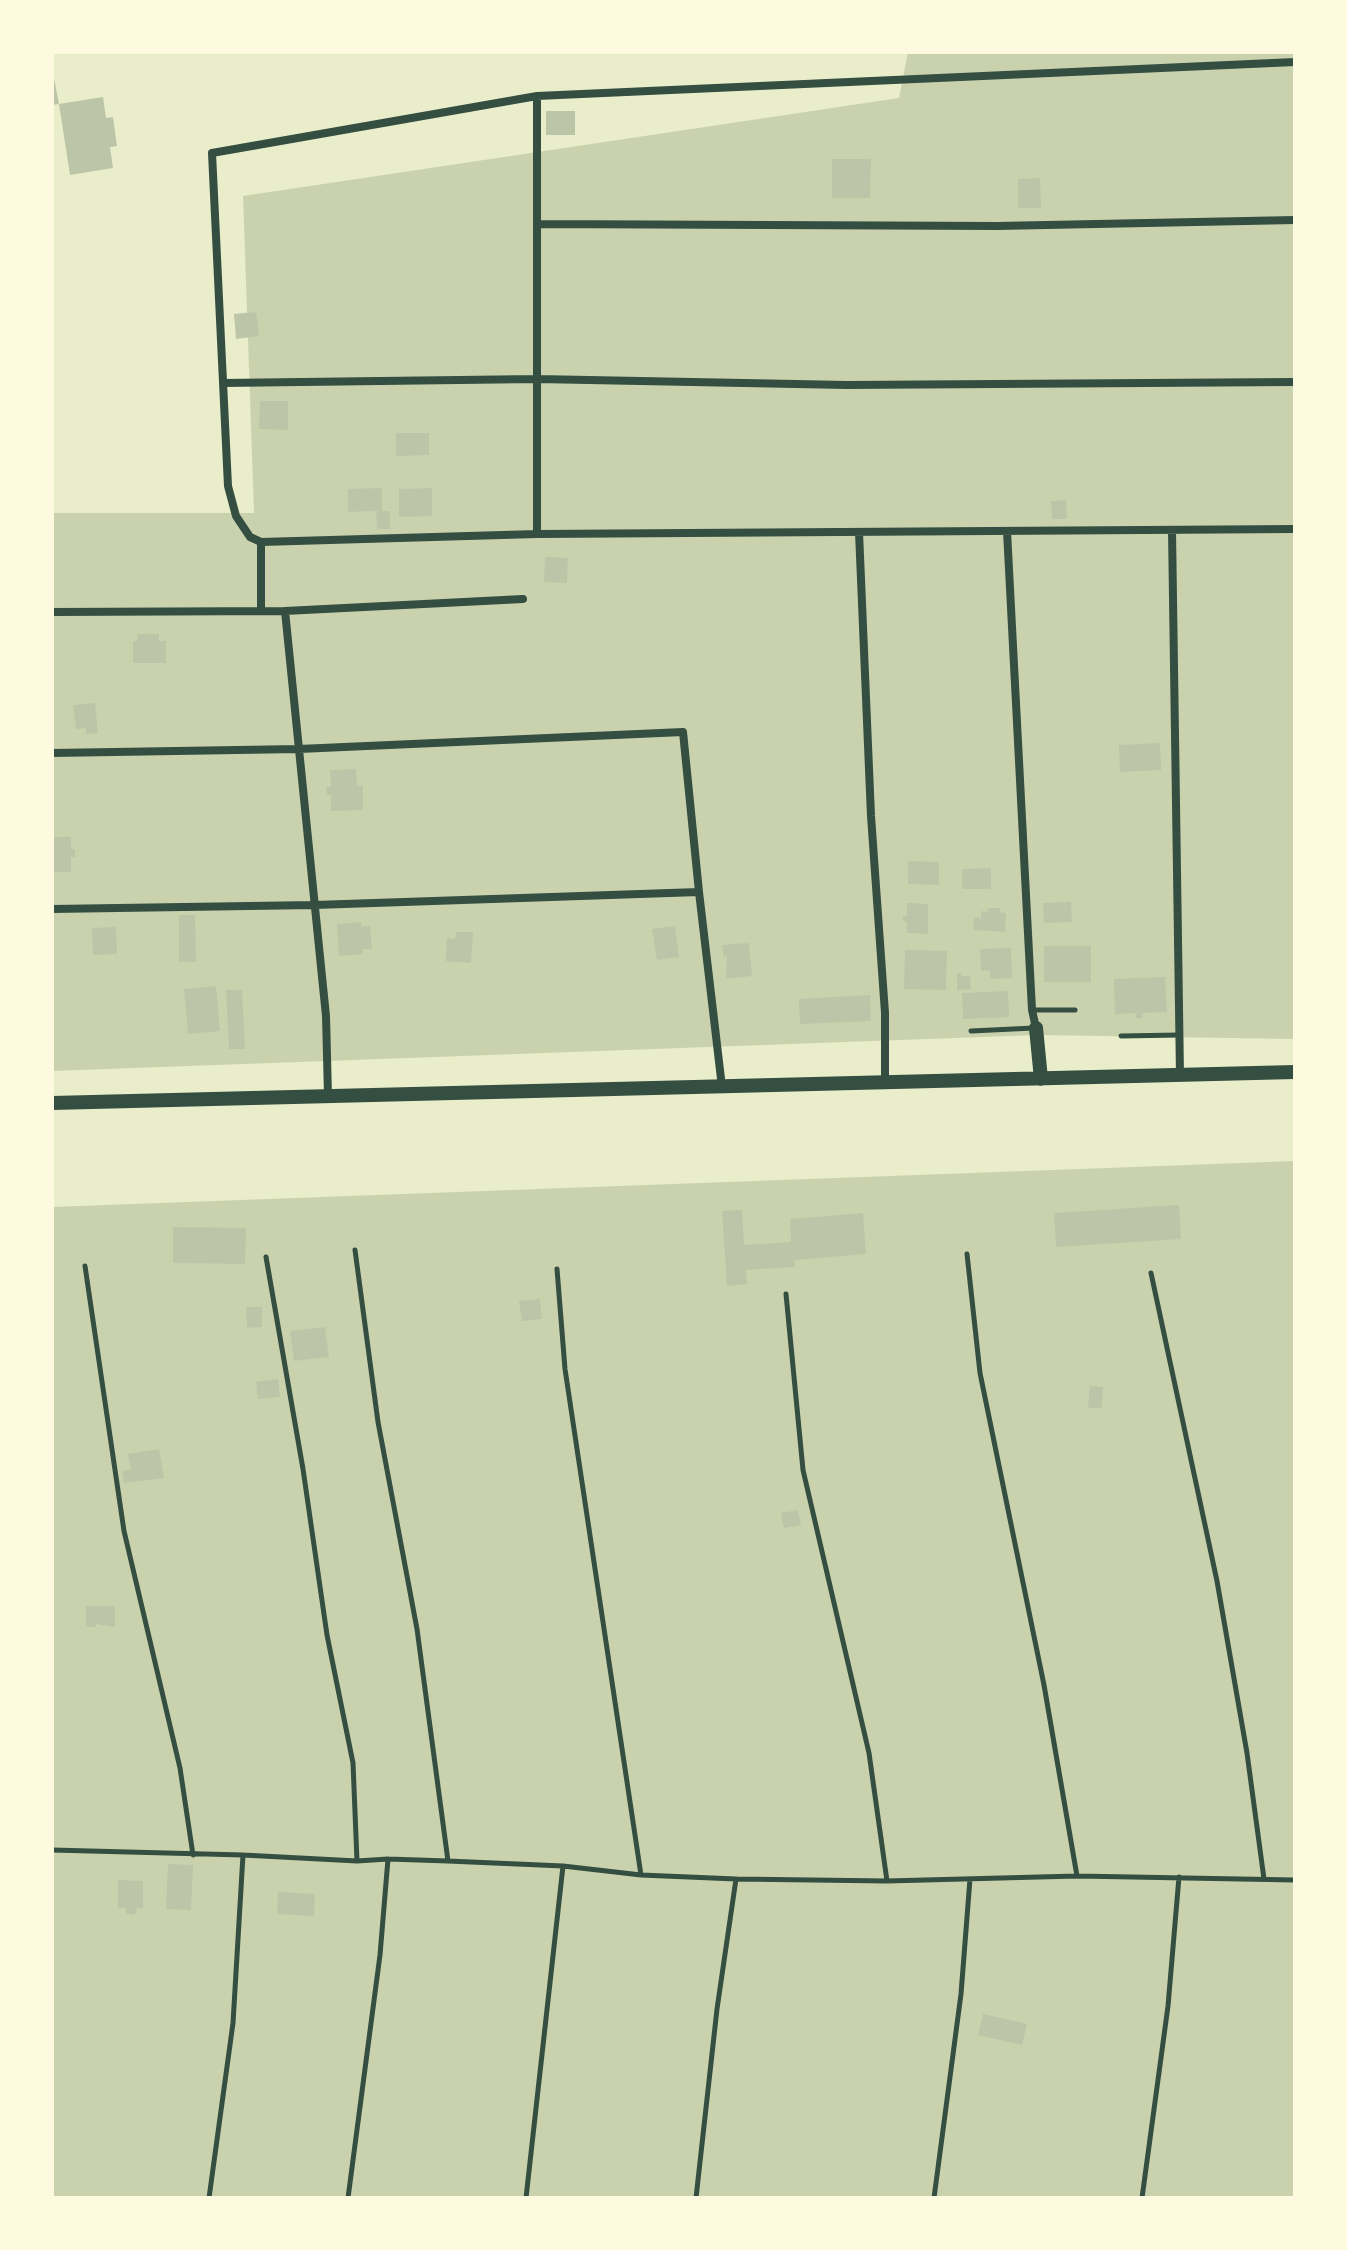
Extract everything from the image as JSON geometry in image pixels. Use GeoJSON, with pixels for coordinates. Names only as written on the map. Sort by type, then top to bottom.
{"type":"FeatureCollection","features":[{"type":"Feature","properties":{"kind":"main road"},"geometry":{"type":"LineString","coordinates":[[1036,1028],[1041,1079]]}},
{"type":"Feature","properties":{"kind":"main road"},"geometry":{"type":"LineString","coordinates":[[52,1103],[1295,1072]]}},
{"type":"Feature","properties":{"kind":"street"},"geometry":{"type":"LineString","coordinates":[[1295,62],[537,96],[212,153],[228,486],[236,516],[250,537],[261,542],[537,534],[1295,529]]}},
{"type":"Feature","properties":{"kind":"street"},"geometry":{"type":"LineString","coordinates":[[537,96],[537,534]]}},
{"type":"Feature","properties":{"kind":"street"},"geometry":{"type":"LineString","coordinates":[[537,224],[997,226],[1295,220]]}},
{"type":"Feature","properties":{"kind":"street"},"geometry":{"type":"LineString","coordinates":[[223,383],[537,379],[847,385],[1295,382]]}},
{"type":"Feature","properties":{"kind":"street"},"geometry":{"type":"LineString","coordinates":[[1172,530],[1180,1075]]}},
{"type":"Feature","properties":{"kind":"street"},"geometry":{"type":"LineString","coordinates":[[1007,531],[1032,1010],[1036,1028]]}},
{"type":"Feature","properties":{"kind":"street"},"geometry":{"type":"LineString","coordinates":[[859,532],[871,816],[885,1013],[885,1083]]}},
{"type":"Feature","properties":{"kind":"street"},"geometry":{"type":"LineString","coordinates":[[261,542],[261,610]]}},
{"type":"Feature","properties":{"kind":"street"},"geometry":{"type":"LineString","coordinates":[[52,612],[285,611],[523,599]]}},
{"type":"Feature","properties":{"kind":"street"},"geometry":{"type":"LineString","coordinates":[[285,611],[326,1016],[328,1096]]}},
{"type":"Feature","properties":{"kind":"street"},"geometry":{"type":"LineString","coordinates":[[52,753],[299,749],[683,732],[722,1087]]}},
{"type":"Feature","properties":{"kind":"street"},"geometry":{"type":"LineString","coordinates":[[52,909],[315,905],[699,892]]}},
{"type":"Feature","properties":{"kind":"lane"},"geometry":{"type":"LineString","coordinates":[[1032,1010],[1075,1010]]}},
{"type":"Feature","properties":{"kind":"lane"},"geometry":{"type":"LineString","coordinates":[[971,1031],[1036,1028]]}},
{"type":"Feature","properties":{"kind":"lane"},"geometry":{"type":"LineString","coordinates":[[1121,1036],[1180,1035]]}},
{"type":"Feature","properties":{"kind":"lane"},"geometry":{"type":"LineString","coordinates":[[355,1250],[378,1422],[417,1629],[448,1861]]}},
{"type":"Feature","properties":{"kind":"lane"},"geometry":{"type":"LineString","coordinates":[[967,1254],[980,1373],[1044,1685],[1077,1876]]}},
{"type":"Feature","properties":{"kind":"lane"},"geometry":{"type":"LineString","coordinates":[[266,1257],[303,1469],[327,1635],[353,1763],[357,1861]]}},
{"type":"Feature","properties":{"kind":"lane"},"geometry":{"type":"LineString","coordinates":[[85,1266],[124,1531],[177,1754],[193,1855]]}},
{"type":"Feature","properties":{"kind":"lane"},"geometry":{"type":"LineString","coordinates":[[557,1269],[565,1369],[641,1875]]}},
{"type":"Feature","properties":{"kind":"lane"},"geometry":{"type":"LineString","coordinates":[[1151,1273],[1217,1581],[1247,1753],[1264,1879]]}},
{"type":"Feature","properties":{"kind":"lane"},"geometry":{"type":"LineString","coordinates":[[786,1294],[803,1470],[869,1753],[887,1881]]}},
{"type":"Feature","properties":{"kind":"lane"},"geometry":{"type":"LineString","coordinates":[[52,1850],[357,1861],[448,1861],[736,1879],[887,1881],[1077,1876],[1295,1880]]}},
{"type":"Feature","properties":{"kind":"lane"},"geometry":{"type":"LineString","coordinates":[[209,2198],[233,2023],[243,1855]]}},
{"type":"Feature","properties":{"kind":"lane"},"geometry":{"type":"LineString","coordinates":[[348,2198],[380,1955],[388,1859]]}},
{"type":"Feature","properties":{"kind":"lane"},"geometry":{"type":"LineString","coordinates":[[526,2198],[563,1866]]}},
{"type":"Feature","properties":{"kind":"lane"},"geometry":{"type":"LineString","coordinates":[[1142,2198],[1168,2006],[1179,1877]]}},
{"type":"Feature","properties":{"kind":"lane"},"geometry":{"type":"LineString","coordinates":[[696,2198],[717,2009],[736,1879]]}},
{"type":"Feature","properties":{"kind":"lane"},"geometry":{"type":"LineString","coordinates":[[934,2198],[961,1994],[970,1879]]}},
{"type":"Feature","properties":{"kind":"green space"},"geometry":{"type":"Polygon","coordinates":[[[908,52],[1295,52],[1295,1039],[1037,1035],[52,1071],[52,513],[254,513],[243,196],[899,98],[908,52]]]}},
{"type":"Feature","properties":{"kind":"green space"},"geometry":{"type":"Polygon","coordinates":[[[1295,1161],[1295,2198],[52,2198],[52,1207],[1295,1161]]]}},
{"type":"Feature","properties":{"kind":"building"},"geometry":{"type":"Polygon","coordinates":[[[52,68],[59,104],[52,105],[52,68]]]}},
{"type":"Feature","properties":{"kind":"building"},"geometry":{"type":"Polygon","coordinates":[[[103,97],[106,118],[113,117],[117,146],[110,147],[113,168],[70,175],[59,104],[103,97]]]}},
{"type":"Feature","properties":{"kind":"building"},"geometry":{"type":"Polygon","coordinates":[[[546,111],[575,111],[575,135],[546,135],[546,111]]]}},
{"type":"Feature","properties":{"kind":"building"},"geometry":{"type":"Polygon","coordinates":[[[832,159],[871,159],[870,198],[832,198],[832,159]]]}},
{"type":"Feature","properties":{"kind":"building"},"geometry":{"type":"Polygon","coordinates":[[[1040,178],[1041,208],[1018,208],[1018,179],[1040,178]]]}},
{"type":"Feature","properties":{"kind":"building"},"geometry":{"type":"Polygon","coordinates":[[[256,312],[259,336],[236,339],[234,314],[256,312]]]}},
{"type":"Feature","properties":{"kind":"building"},"geometry":{"type":"Polygon","coordinates":[[[260,401],[288,401],[288,430],[259,429],[260,401]]]}},
{"type":"Feature","properties":{"kind":"building"},"geometry":{"type":"Polygon","coordinates":[[[396,433],[429,433],[429,455],[396,456],[396,433]]]}},
{"type":"Feature","properties":{"kind":"building"},"geometry":{"type":"Polygon","coordinates":[[[382,488],[382,511],[390,511],[390,529],[377,529],[376,511],[348,512],[348,489],[382,488]]]}},
{"type":"Feature","properties":{"kind":"building"},"geometry":{"type":"Polygon","coordinates":[[[432,488],[432,516],[399,517],[399,489],[432,488]]]}},
{"type":"Feature","properties":{"kind":"building"},"geometry":{"type":"Polygon","coordinates":[[[1066,500],[1067,519],[1052,519],[1051,501],[1066,500]]]}},
{"type":"Feature","properties":{"kind":"building"},"geometry":{"type":"Polygon","coordinates":[[[545,557],[568,558],[567,583],[544,582],[545,557]]]}},
{"type":"Feature","properties":{"kind":"building"},"geometry":{"type":"Polygon","coordinates":[[[138,634],[159,634],[159,641],[166,641],[166,663],[133,663],[133,641],[137,641],[138,634]]]}},
{"type":"Feature","properties":{"kind":"building"},"geometry":{"type":"Polygon","coordinates":[[[95,703],[98,733],[86,734],[86,728],[76,729],[73,705],[95,703]]]}},
{"type":"Feature","properties":{"kind":"building"},"geometry":{"type":"Polygon","coordinates":[[[1160,743],[1161,770],[1120,772],[1119,745],[1160,743]]]}},
{"type":"Feature","properties":{"kind":"building"},"geometry":{"type":"Polygon","coordinates":[[[356,769],[357,786],[363,786],[363,810],[331,811],[331,795],[327,795],[326,787],[331,787],[330,770],[356,769]]]}},
{"type":"Feature","properties":{"kind":"building"},"geometry":{"type":"Polygon","coordinates":[[[52,837],[71,837],[75,857],[71,857],[71,872],[52,872],[52,837]]]}},
{"type":"Feature","properties":{"kind":"building"},"geometry":{"type":"Polygon","coordinates":[[[908,861],[939,862],[939,885],[908,884],[908,861]]]}},
{"type":"Feature","properties":{"kind":"building"},"geometry":{"type":"Polygon","coordinates":[[[991,868],[991,889],[962,889],[962,869],[991,868]]]}},
{"type":"Feature","properties":{"kind":"building"},"geometry":{"type":"Polygon","coordinates":[[[1071,902],[1072,922],[1044,923],[1043,903],[1071,902]]]}},
{"type":"Feature","properties":{"kind":"building"},"geometry":{"type":"Polygon","coordinates":[[[907,903],[928,904],[928,934],[907,933],[907,922],[903,921],[903,916],[907,916],[907,903]]]}},
{"type":"Feature","properties":{"kind":"building"},"geometry":{"type":"Polygon","coordinates":[[[988,908],[1000,908],[1000,912],[1006,913],[1005,932],[973,930],[974,917],[981,918],[981,911],[987,912],[988,908]]]}},
{"type":"Feature","properties":{"kind":"building"},"geometry":{"type":"Polygon","coordinates":[[[179,915],[195,915],[196,962],[179,962],[179,915]]]}},
{"type":"Feature","properties":{"kind":"building"},"geometry":{"type":"Polygon","coordinates":[[[361,922],[361,927],[370,926],[372,949],[363,949],[363,954],[339,956],[337,924],[361,922]]]}},
{"type":"Feature","properties":{"kind":"building"},"geometry":{"type":"Polygon","coordinates":[[[675,926],[679,957],[657,960],[652,929],[675,926]]]}},
{"type":"Feature","properties":{"kind":"building"},"geometry":{"type":"Polygon","coordinates":[[[116,927],[117,954],[93,955],[92,928],[116,927]]]}},
{"type":"Feature","properties":{"kind":"building"},"geometry":{"type":"Polygon","coordinates":[[[456,932],[473,932],[471,963],[446,961],[447,938],[455,939],[456,932]]]}},
{"type":"Feature","properties":{"kind":"building"},"geometry":{"type":"Polygon","coordinates":[[[749,943],[752,976],[726,979],[727,956],[724,957],[722,945],[749,943]]]}},
{"type":"Feature","properties":{"kind":"building"},"geometry":{"type":"Polygon","coordinates":[[[1044,946],[1091,946],[1091,982],[1044,982],[1044,946]]]}},
{"type":"Feature","properties":{"kind":"building"},"geometry":{"type":"Polygon","coordinates":[[[1011,948],[1012,978],[990,979],[990,970],[981,971],[980,949],[1011,948]]]}},
{"type":"Feature","properties":{"kind":"building"},"geometry":{"type":"Polygon","coordinates":[[[905,950],[947,951],[946,990],[904,989],[905,950]]]}},
{"type":"Feature","properties":{"kind":"building"},"geometry":{"type":"Polygon","coordinates":[[[957,973],[970,976],[971,989],[957,990],[957,973]]]}},
{"type":"Feature","properties":{"kind":"building"},"geometry":{"type":"Polygon","coordinates":[[[1165,977],[1167,1012],[1142,1013],[1142,1018],[1136,1018],[1136,1013],[1115,1014],[1114,979],[1165,977]]]}},
{"type":"Feature","properties":{"kind":"building"},"geometry":{"type":"Polygon","coordinates":[[[216,986],[220,1031],[188,1034],[184,989],[216,986]]]}},
{"type":"Feature","properties":{"kind":"building"},"geometry":{"type":"Polygon","coordinates":[[[226,990],[242,990],[245,1049],[229,1049],[226,990]]]}},
{"type":"Feature","properties":{"kind":"building"},"geometry":{"type":"Polygon","coordinates":[[[1008,991],[1009,1017],[963,1019],[962,993],[1008,991]]]}},
{"type":"Feature","properties":{"kind":"building"},"geometry":{"type":"Polygon","coordinates":[[[870,995],[871,1021],[800,1024],[799,999],[870,995]]]}},
{"type":"Feature","properties":{"kind":"building"},"geometry":{"type":"Polygon","coordinates":[[[1179,1205],[1181,1239],[1056,1247],[1054,1213],[1179,1205]]]}},
{"type":"Feature","properties":{"kind":"building"},"geometry":{"type":"Polygon","coordinates":[[[742,1210],[744,1245],[791,1242],[790,1219],[863,1213],[866,1254],[794,1260],[795,1267],[746,1270],[747,1284],[727,1286],[722,1211],[742,1210]]]}},
{"type":"Feature","properties":{"kind":"building"},"geometry":{"type":"Polygon","coordinates":[[[173,1227],[246,1228],[245,1264],[173,1263],[173,1227]]]}},
{"type":"Feature","properties":{"kind":"building"},"geometry":{"type":"Polygon","coordinates":[[[540,1299],[542,1319],[522,1321],[519,1301],[540,1299]]]}},
{"type":"Feature","properties":{"kind":"building"},"geometry":{"type":"Polygon","coordinates":[[[246,1307],[262,1307],[262,1327],[247,1328],[246,1307]]]}},
{"type":"Feature","properties":{"kind":"building"},"geometry":{"type":"Polygon","coordinates":[[[325,1327],[329,1357],[294,1361],[290,1331],[325,1327]]]}},
{"type":"Feature","properties":{"kind":"building"},"geometry":{"type":"Polygon","coordinates":[[[278,1379],[280,1397],[258,1399],[256,1382],[278,1379]]]}},
{"type":"Feature","properties":{"kind":"building"},"geometry":{"type":"Polygon","coordinates":[[[1090,1386],[1103,1387],[1102,1408],[1088,1408],[1090,1386]]]}},
{"type":"Feature","properties":{"kind":"building"},"geometry":{"type":"Polygon","coordinates":[[[159,1449],[164,1478],[124,1483],[122,1471],[131,1470],[128,1454],[159,1449]]]}},
{"type":"Feature","properties":{"kind":"building"},"geometry":{"type":"Polygon","coordinates":[[[798,1510],[801,1525],[784,1528],[781,1513],[798,1510]]]}},
{"type":"Feature","properties":{"kind":"building"},"geometry":{"type":"Polygon","coordinates":[[[86,1606],[115,1606],[115,1627],[96,1624],[96,1627],[86,1627],[86,1606]]]}},
{"type":"Feature","properties":{"kind":"building"},"geometry":{"type":"Polygon","coordinates":[[[168,1864],[193,1865],[191,1910],[166,1909],[168,1864]]]}},
{"type":"Feature","properties":{"kind":"building"},"geometry":{"type":"Polygon","coordinates":[[[118,1880],[143,1881],[143,1908],[136,1908],[137,1913],[133,1915],[126,1913],[126,1908],[118,1908],[118,1880]]]}},
{"type":"Feature","properties":{"kind":"building"},"geometry":{"type":"Polygon","coordinates":[[[278,1892],[315,1894],[314,1916],[277,1914],[278,1892]]]}},
{"type":"Feature","properties":{"kind":"building"},"geometry":{"type":"Polygon","coordinates":[[[983,2014],[1027,2024],[1022,2045],[978,2035],[983,2014]]]}}]}
